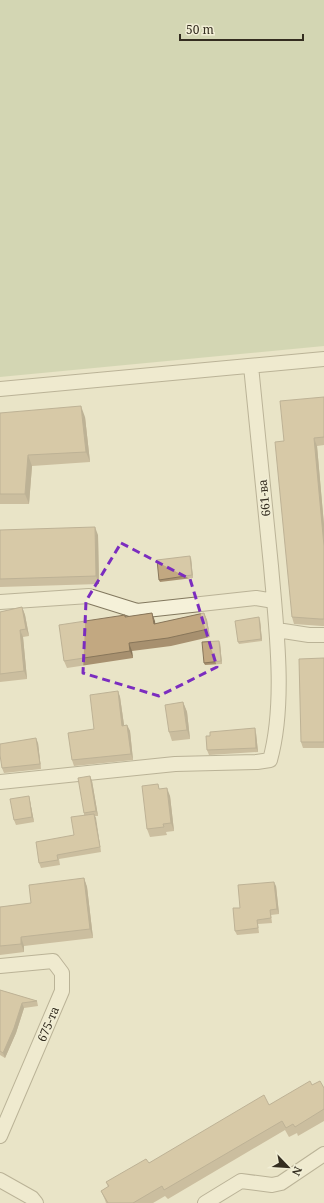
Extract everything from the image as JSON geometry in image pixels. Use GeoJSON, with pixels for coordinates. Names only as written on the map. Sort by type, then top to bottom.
{"type":"FeatureCollection","features":[{"type":"Feature","properties":{"kind":"street"},"geometry":{"type":"LineString","coordinates":[[0,389],[324,359]]}},
{"type":"Feature","properties":{"kind":"street","name":"661-ва"},"geometry":{"type":"LineString","coordinates":[[0,782],[175,764],[257,762],[270,760],[276,739],[277,630],[251,366]]}},
{"type":"Feature","properties":{"kind":"street"},"geometry":{"type":"LineString","coordinates":[[0,602],[89,596],[137,611],[256,598],[274,602]]}},
{"type":"Feature","properties":{"kind":"street"},"geometry":{"type":"LineString","coordinates":[[277,630],[309,635],[324,635]]}},
{"type":"Feature","properties":{"kind":"street","name":"675-та"},"geometry":{"type":"LineString","coordinates":[[0,966],[53,961],[62,973],[62,991],[0,1136]]}},
{"type":"Feature","properties":{"kind":"street"},"geometry":{"type":"LineString","coordinates":[[205,1203],[241,1181],[272,1185],[281,1183],[324,1154]]}},
{"type":"Feature","properties":{"kind":"street"},"geometry":{"type":"LineString","coordinates":[[0,1180],[32,1198],[36,1203]]}},
{"type":"Feature","properties":{"kind":"highlighted area"},"geometry":{"type":"Polygon","coordinates":[[[121,543],[190,579],[217,667],[159,696],[83,673],[86,601],[121,543]]]}},
{"type":"Feature","properties":{"kind":"green space"},"geometry":{"type":"Polygon","coordinates":[[[0,0],[324,0],[324,346],[0,377],[0,0]]]}},
{"type":"Feature","properties":{"kind":"building"},"geometry":{"type":"Polygon","coordinates":[[[324,397],[324,437],[314,438],[324,546],[324,619],[292,617],[275,442],[284,441],[280,401],[324,397]]]}},
{"type":"Feature","properties":{"kind":"building"},"geometry":{"type":"Polygon","coordinates":[[[81,406],[86,452],[28,455],[25,494],[0,494],[0,413],[81,406]]]}},
{"type":"Feature","properties":{"kind":"building"},"geometry":{"type":"Polygon","coordinates":[[[95,527],[96,576],[0,579],[0,530],[95,527]]]}},
{"type":"Feature","properties":{"kind":"building"},"geometry":{"type":"Polygon","coordinates":[[[190,556],[192,575],[159,580],[157,560],[190,556]]]}},
{"type":"Feature","properties":{"kind":"building"},"geometry":{"type":"Polygon","coordinates":[[[22,607],[26,629],[20,630],[24,671],[0,674],[0,612],[22,607]]]}},
{"type":"Feature","properties":{"kind":"building"},"geometry":{"type":"Polygon","coordinates":[[[152,613],[154,624],[204,613],[208,629],[168,638],[129,643],[130,651],[64,661],[59,625],[125,615],[125,617],[152,613]]]}},
{"type":"Feature","properties":{"kind":"building"},"geometry":{"type":"Polygon","coordinates":[[[259,617],[261,639],[238,642],[235,621],[259,617]]]}},
{"type":"Feature","properties":{"kind":"building"},"geometry":{"type":"Polygon","coordinates":[[[219,641],[221,661],[204,663],[202,642],[219,641]]]}},
{"type":"Feature","properties":{"kind":"building"},"geometry":{"type":"Polygon","coordinates":[[[324,658],[324,742],[301,742],[299,659],[324,658]]]}},
{"type":"Feature","properties":{"kind":"building"},"geometry":{"type":"Polygon","coordinates":[[[118,691],[122,726],[127,725],[131,754],[72,760],[68,733],[94,729],[90,695],[118,691]]]}},
{"type":"Feature","properties":{"kind":"building"},"geometry":{"type":"Polygon","coordinates":[[[183,702],[187,730],[169,732],[165,705],[183,702]]]}},
{"type":"Feature","properties":{"kind":"building"},"geometry":{"type":"Polygon","coordinates":[[[255,728],[256,748],[207,750],[206,736],[210,736],[210,732],[255,728]]]}},
{"type":"Feature","properties":{"kind":"building"},"geometry":{"type":"Polygon","coordinates":[[[36,738],[40,764],[2,768],[0,744],[36,738]]]}},
{"type":"Feature","properties":{"kind":"building"},"geometry":{"type":"Polygon","coordinates":[[[90,776],[96,811],[84,813],[78,778],[90,776]]]}},
{"type":"Feature","properties":{"kind":"building"},"geometry":{"type":"Polygon","coordinates":[[[158,784],[159,789],[167,788],[171,823],[163,824],[164,827],[147,829],[142,786],[158,784]]]}},
{"type":"Feature","properties":{"kind":"building"},"geometry":{"type":"Polygon","coordinates":[[[29,796],[32,817],[14,820],[10,799],[29,796]]]}},
{"type":"Feature","properties":{"kind":"building"},"geometry":{"type":"Polygon","coordinates":[[[94,814],[100,847],[57,855],[58,860],[39,863],[36,842],[74,835],[71,817],[94,814]]]}},
{"type":"Feature","properties":{"kind":"building"},"geometry":{"type":"Polygon","coordinates":[[[84,878],[90,929],[21,937],[21,944],[0,946],[0,907],[31,903],[29,885],[84,878]]]}},
{"type":"Feature","properties":{"kind":"building"},"geometry":{"type":"Polygon","coordinates":[[[274,882],[277,909],[270,910],[271,918],[257,920],[258,928],[235,931],[233,908],[240,908],[238,885],[274,882]]]}},
{"type":"Feature","properties":{"kind":"building"},"geometry":{"type":"Polygon","coordinates":[[[0,990],[37,1001],[22,1003],[14,1028],[3,1053],[0,1051],[0,990]]]}},
{"type":"Feature","properties":{"kind":"building"},"geometry":{"type":"Polygon","coordinates":[[[310,1081],[312,1085],[320,1081],[324,1088],[324,1109],[295,1127],[293,1124],[286,1128],[282,1121],[164,1190],[162,1186],[133,1203],[108,1203],[101,1191],[109,1186],[106,1182],[146,1159],[149,1163],[264,1095],[269,1105],[310,1081]]]}}]}
